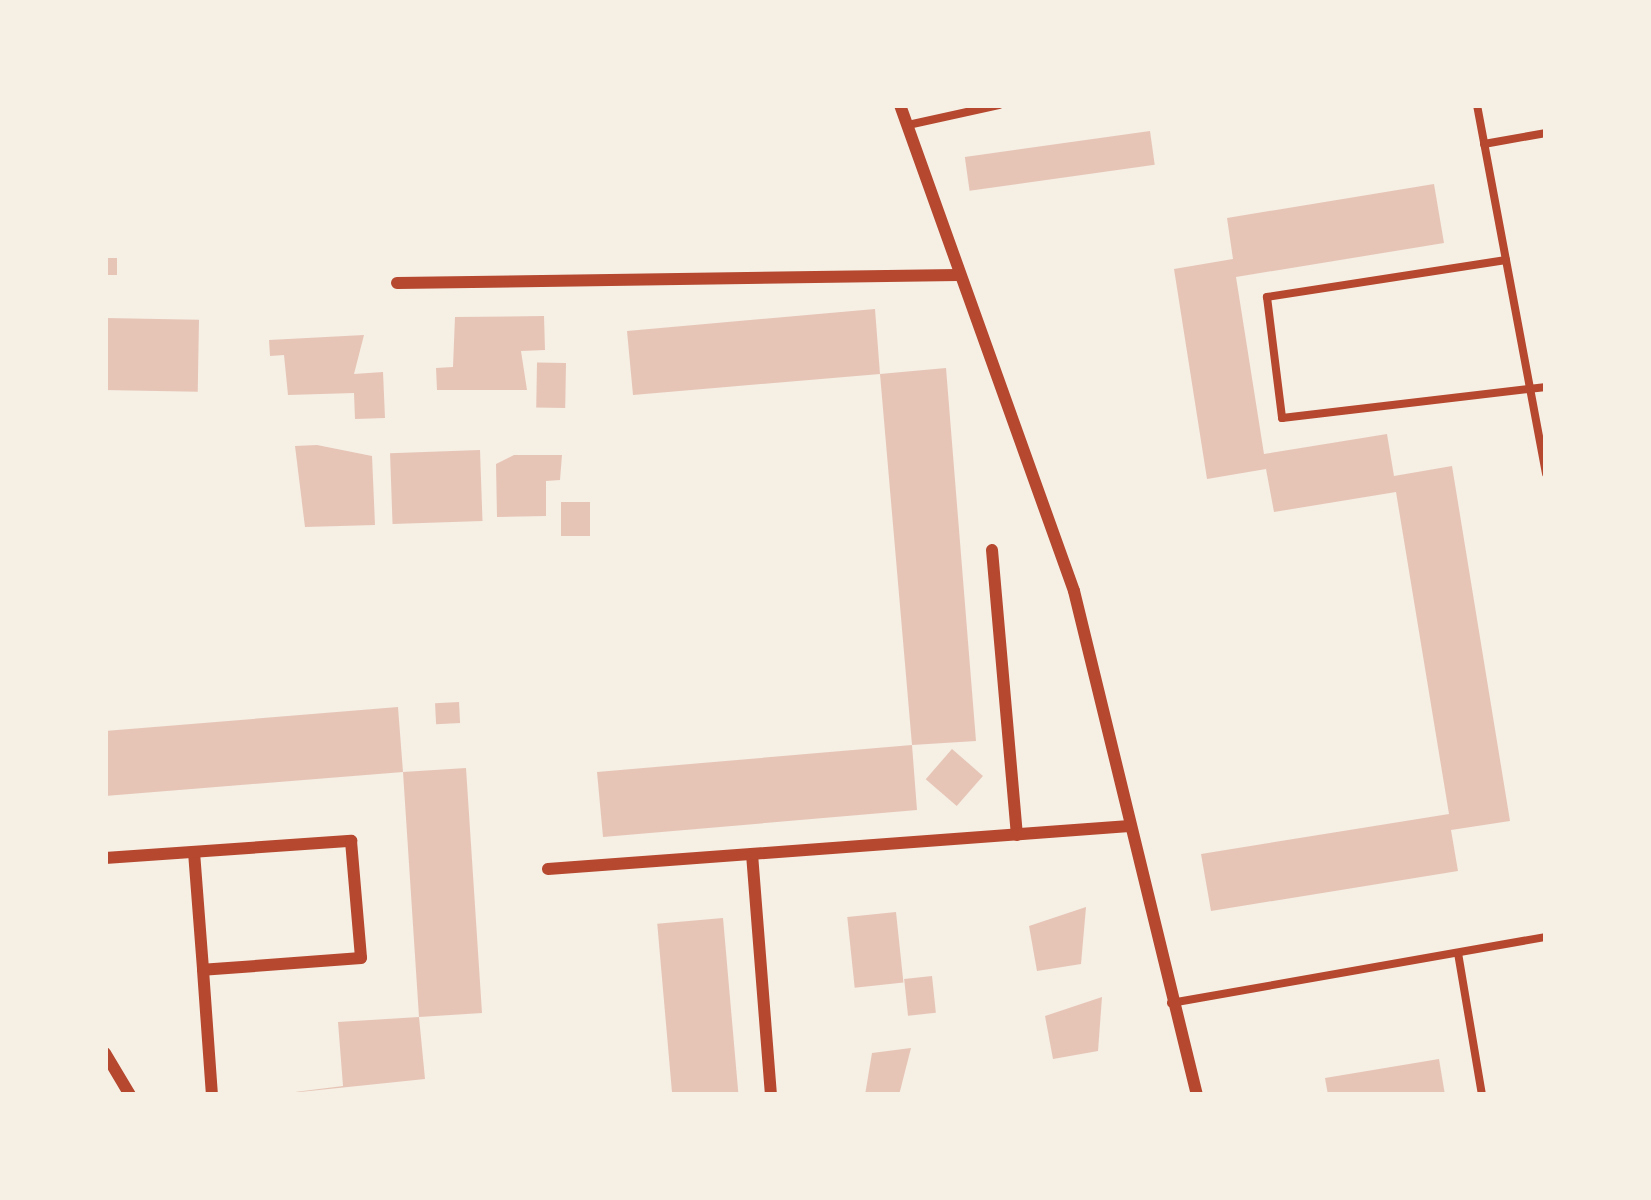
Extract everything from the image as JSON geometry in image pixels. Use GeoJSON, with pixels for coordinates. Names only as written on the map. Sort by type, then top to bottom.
{"type":"FeatureCollection","features":[{"type":"Feature","properties":{"kind":"street"},"geometry":{"type":"LineString","coordinates":[[900,105],[1074,591],[1169,1003],[1197,1095]]}},
{"type":"Feature","properties":{"kind":"street"},"geometry":{"type":"LineString","coordinates":[[397,283],[958,275]]}},
{"type":"Feature","properties":{"kind":"street"},"geometry":{"type":"LineString","coordinates":[[992,550],[1017,835]]}},
{"type":"Feature","properties":{"kind":"street"},"geometry":{"type":"LineString","coordinates":[[548,868],[1129,826]]}},
{"type":"Feature","properties":{"kind":"street"},"geometry":{"type":"LineString","coordinates":[[105,858],[351,842],[361,958],[203,970]]}},
{"type":"Feature","properties":{"kind":"street"},"geometry":{"type":"LineString","coordinates":[[194,852],[212,1095]]}},
{"type":"Feature","properties":{"kind":"street"},"geometry":{"type":"LineString","coordinates":[[752,854],[771,1095]]}},
{"type":"Feature","properties":{"kind":"street"},"geometry":{"type":"LineString","coordinates":[[105,1053],[130,1095]]}},
{"type":"Feature","properties":{"kind":"lane"},"geometry":{"type":"LineString","coordinates":[[907,125],[999,105]]}},
{"type":"Feature","properties":{"kind":"lane"},"geometry":{"type":"LineString","coordinates":[[1477,105],[1546,474]]}},
{"type":"Feature","properties":{"kind":"lane"},"geometry":{"type":"LineString","coordinates":[[1484,144],[1546,133]]}},
{"type":"Feature","properties":{"kind":"lane"},"geometry":{"type":"LineString","coordinates":[[1506,260],[1267,298],[1282,418],[1546,387]]}},
{"type":"Feature","properties":{"kind":"lane"},"geometry":{"type":"LineString","coordinates":[[1169,1003],[1546,938]]}},
{"type":"Feature","properties":{"kind":"lane"},"geometry":{"type":"LineString","coordinates":[[1458,953],[1482,1095]]}},
{"type":"Feature","properties":{"kind":"building"},"geometry":{"type":"Polygon","coordinates":[[[1150,131],[1155,165],[970,191],[965,157],[1150,131]]]}},
{"type":"Feature","properties":{"kind":"building"},"geometry":{"type":"Polygon","coordinates":[[[1434,184],[1444,243],[1236,277],[1264,454],[1387,434],[1394,476],[1452,466],[1510,821],[1451,830],[1458,871],[1211,911],[1201,854],[1449,814],[1396,492],[1274,512],[1266,469],[1207,479],[1174,269],[1233,259],[1227,218],[1434,184]]]}},
{"type":"Feature","properties":{"kind":"building"},"geometry":{"type":"Polygon","coordinates":[[[105,258],[117,258],[117,275],[105,275],[105,258]]]}},
{"type":"Feature","properties":{"kind":"building"},"geometry":{"type":"Polygon","coordinates":[[[875,309],[880,374],[633,395],[627,331],[875,309]]]}},
{"type":"Feature","properties":{"kind":"building"},"geometry":{"type":"Polygon","coordinates":[[[544,316],[545,350],[521,351],[527,390],[437,390],[436,368],[453,367],[455,317],[544,316]]]}},
{"type":"Feature","properties":{"kind":"building"},"geometry":{"type":"Polygon","coordinates":[[[105,318],[199,320],[198,392],[105,390],[105,318]]]}},
{"type":"Feature","properties":{"kind":"building"},"geometry":{"type":"Polygon","coordinates":[[[364,335],[354,374],[383,372],[385,418],[355,419],[354,393],[288,395],[284,355],[270,356],[269,340],[364,335]]]}},
{"type":"Feature","properties":{"kind":"building"},"geometry":{"type":"Polygon","coordinates":[[[537,362],[566,363],[565,408],[536,407],[537,362]]]}},
{"type":"Feature","properties":{"kind":"building"},"geometry":{"type":"Polygon","coordinates":[[[946,368],[976,741],[912,745],[880,374],[946,368]]]}},
{"type":"Feature","properties":{"kind":"building"},"geometry":{"type":"Polygon","coordinates":[[[317,445],[372,456],[375,525],[305,527],[295,446],[317,445]]]}},
{"type":"Feature","properties":{"kind":"building"},"geometry":{"type":"Polygon","coordinates":[[[480,450],[482,521],[393,524],[390,453],[480,450]]]}},
{"type":"Feature","properties":{"kind":"building"},"geometry":{"type":"Polygon","coordinates":[[[514,455],[562,455],[560,480],[546,481],[546,516],[497,517],[496,464],[514,455]]]}},
{"type":"Feature","properties":{"kind":"building"},"geometry":{"type":"Polygon","coordinates":[[[561,502],[590,502],[590,536],[561,536],[561,502]]]}},
{"type":"Feature","properties":{"kind":"building"},"geometry":{"type":"Polygon","coordinates":[[[459,702],[460,723],[436,724],[435,703],[459,702]]]}},
{"type":"Feature","properties":{"kind":"building"},"geometry":{"type":"Polygon","coordinates":[[[398,707],[403,772],[105,796],[105,731],[398,707]]]}},
{"type":"Feature","properties":{"kind":"building"},"geometry":{"type":"Polygon","coordinates":[[[912,745],[917,810],[603,837],[597,772],[912,745]]]}},
{"type":"Feature","properties":{"kind":"building"},"geometry":{"type":"Polygon","coordinates":[[[952,749],[983,776],[957,806],[926,779],[952,749]]]}},
{"type":"Feature","properties":{"kind":"building"},"geometry":{"type":"Polygon","coordinates":[[[466,768],[482,1013],[419,1017],[403,772],[466,768]]]}},
{"type":"Feature","properties":{"kind":"building"},"geometry":{"type":"Polygon","coordinates":[[[1086,907],[1081,964],[1037,971],[1029,926],[1086,907]]]}},
{"type":"Feature","properties":{"kind":"building"},"geometry":{"type":"Polygon","coordinates":[[[896,912],[903,983],[855,988],[847,917],[896,912]]]}},
{"type":"Feature","properties":{"kind":"building"},"geometry":{"type":"Polygon","coordinates":[[[723,918],[738,1095],[672,1095],[657,924],[723,918]]]}},
{"type":"Feature","properties":{"kind":"building"},"geometry":{"type":"Polygon","coordinates":[[[932,976],[936,1013],[908,1016],[904,979],[932,976]]]}},
{"type":"Feature","properties":{"kind":"building"},"geometry":{"type":"Polygon","coordinates":[[[1102,997],[1098,1051],[1053,1059],[1045,1016],[1102,997]]]}},
{"type":"Feature","properties":{"kind":"building"},"geometry":{"type":"Polygon","coordinates":[[[419,1017],[425,1079],[271,1095],[343,1086],[338,1022],[419,1017]]]}},
{"type":"Feature","properties":{"kind":"building"},"geometry":{"type":"Polygon","coordinates":[[[911,1048],[899,1095],[865,1095],[872,1053],[911,1048]]]}},
{"type":"Feature","properties":{"kind":"building"},"geometry":{"type":"Polygon","coordinates":[[[1439,1059],[1445,1095],[1328,1095],[1325,1078],[1439,1059]]]}}]}
